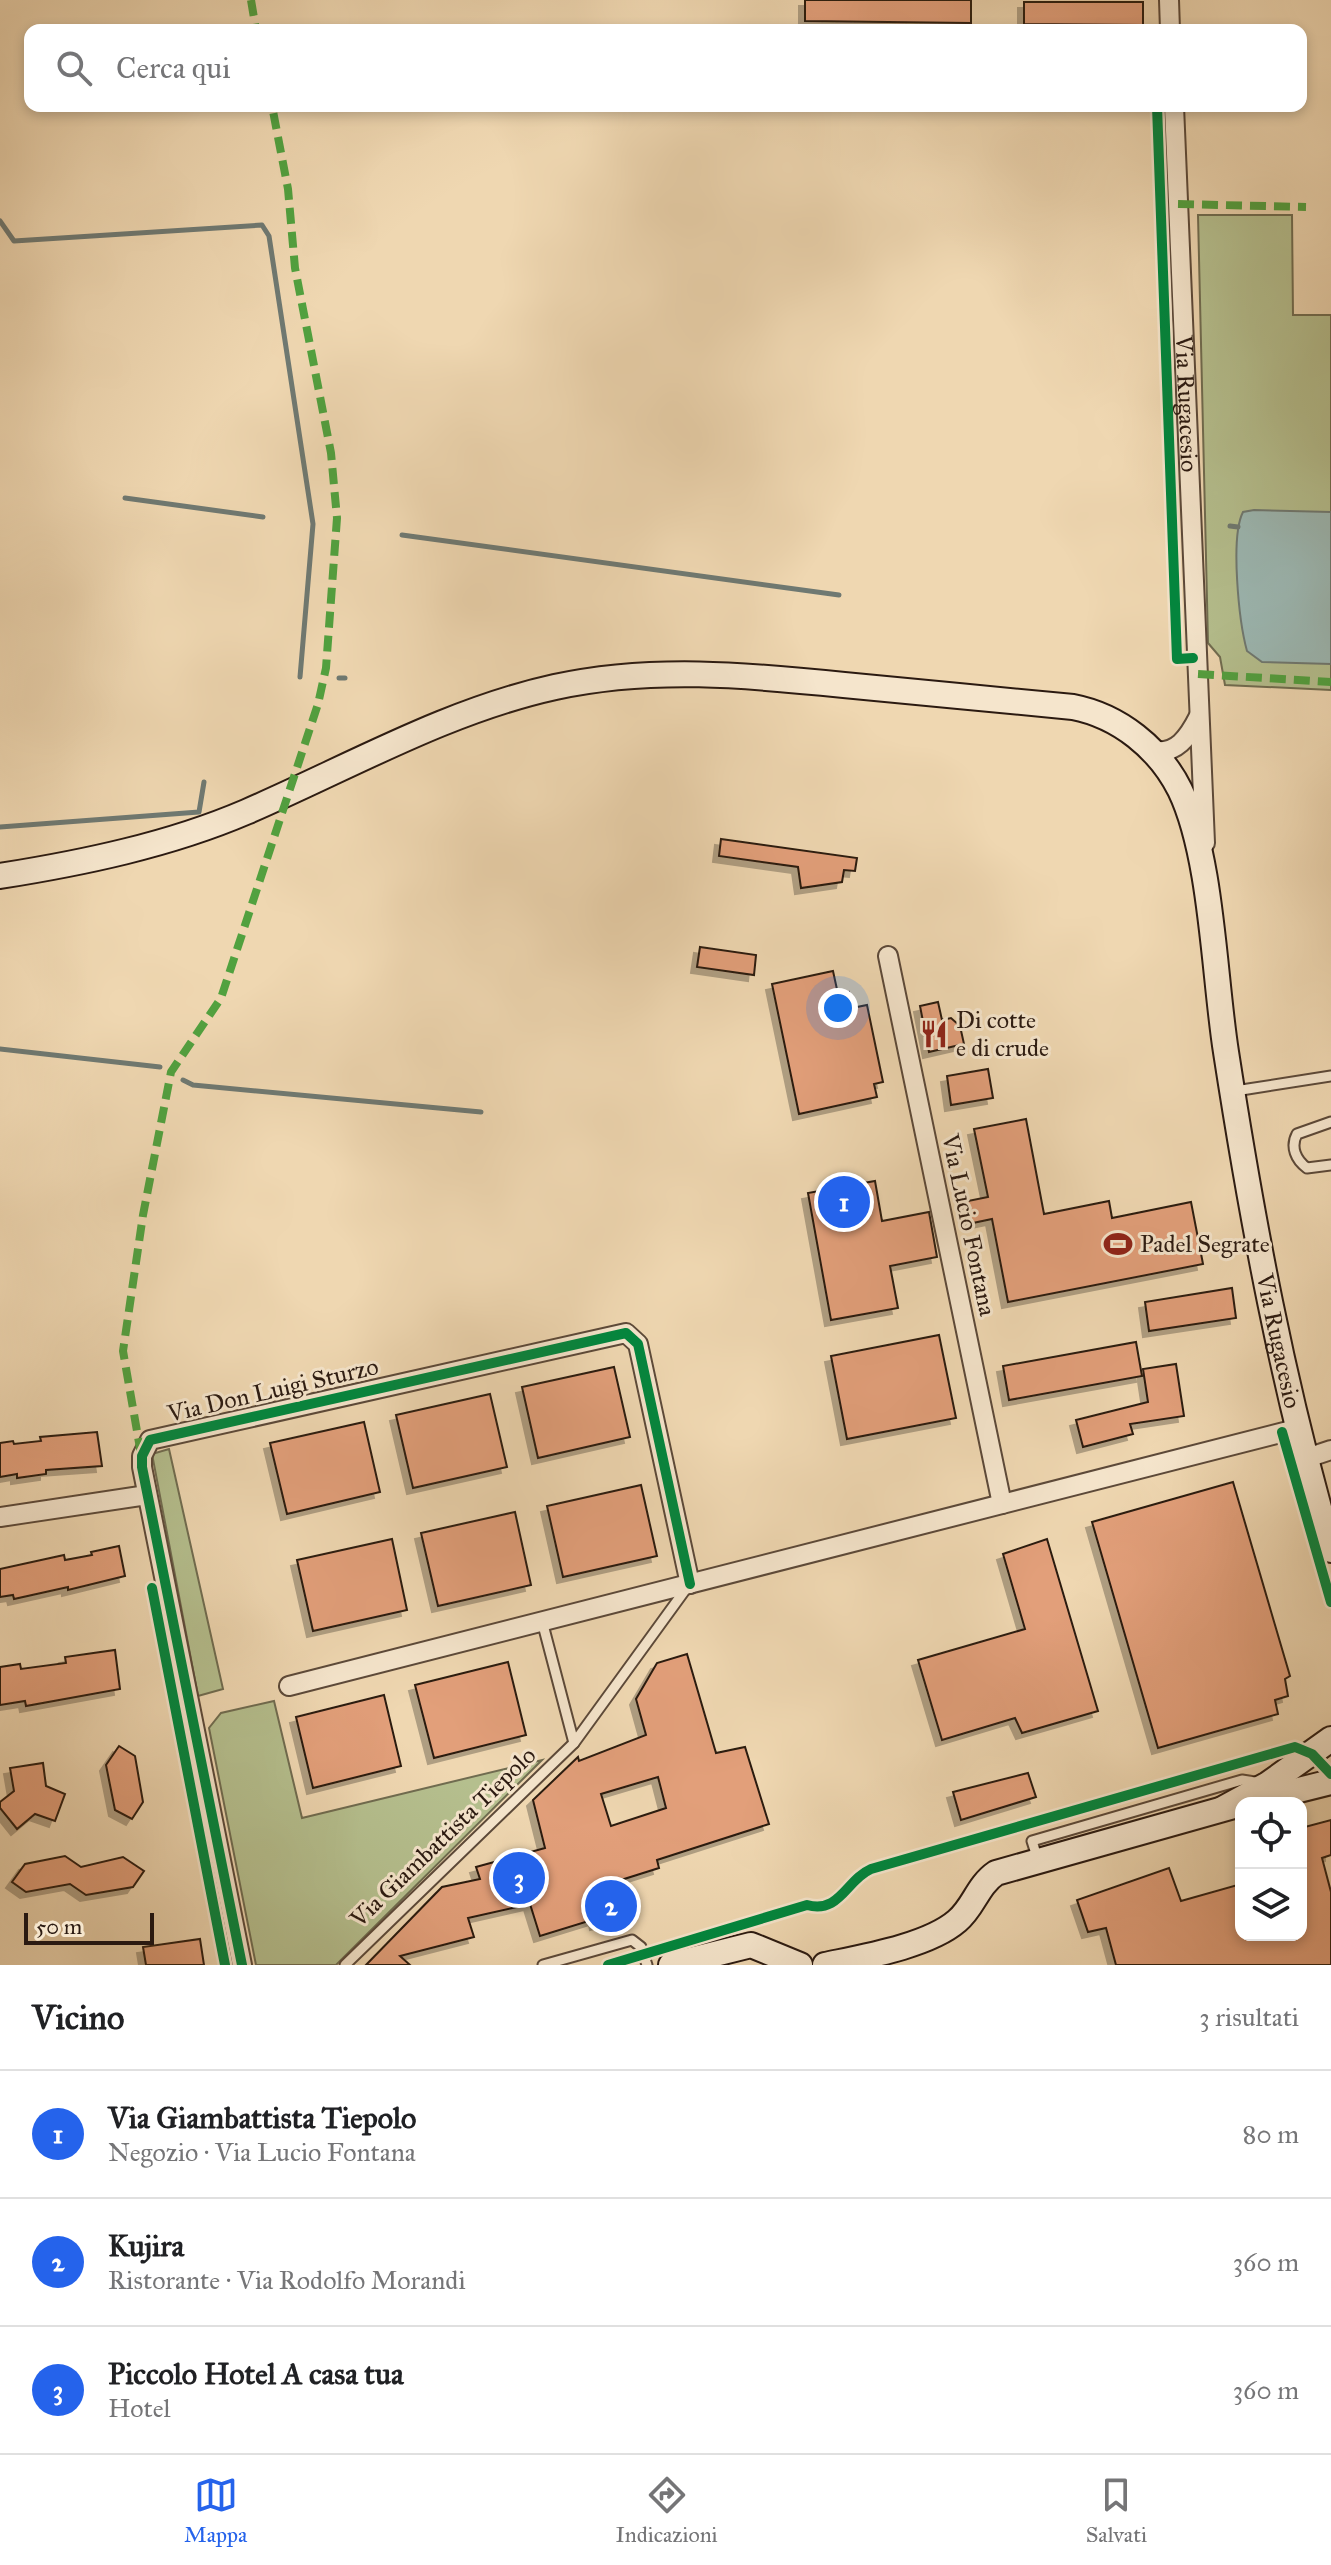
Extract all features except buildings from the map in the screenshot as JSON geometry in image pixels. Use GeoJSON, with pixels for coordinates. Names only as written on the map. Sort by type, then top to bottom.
{"type":"FeatureCollection","features":[{"type":"Feature","properties":{"kind":"main road","name":"Via Rugacesio"},"geometry":{"type":"LineString","coordinates":[[0,876],[124,850],[243,813],[441,723],[525,694],[611,677],[670,671],[744,675],[1073,707],[1117,722],[1160,751],[1189,813],[1202,872],[1232,1091],[1296,1429],[1331,1550]]}},
{"type":"Feature","properties":{"kind":"main road"},"geometry":{"type":"LineString","coordinates":[[1248,1797],[1331,1739]]}},
{"type":"Feature","properties":{"kind":"main road"},"geometry":{"type":"LineString","coordinates":[[1269,1797],[1331,1782]]}},
{"type":"Feature","properties":{"kind":"main road"},"geometry":{"type":"LineString","coordinates":[[825,1965],[940,1933],[962,1917],[979,1888],[996,1873],[1035,1851],[1235,1805]]}},
{"type":"Feature","properties":{"kind":"main road"},"geometry":{"type":"LineString","coordinates":[[671,1965],[740,1945],[762,1948],[783,1961],[800,1965]]}},
{"type":"Feature","properties":{"kind":"street"},"geometry":{"type":"LineString","coordinates":[[1169,0],[1170,24]]}},
{"type":"Feature","properties":{"kind":"street","name":"Via Rugacesio"},"geometry":{"type":"LineString","coordinates":[[1174,112],[1210,940]]}},
{"type":"Feature","properties":{"kind":"street"},"geometry":{"type":"LineString","coordinates":[[1160,751],[1183,742],[1200,706]]}},
{"type":"Feature","properties":{"kind":"street","name":"Via Lucio Fontana"},"geometry":{"type":"LineString","coordinates":[[888,956],[1002,1504]]}},
{"type":"Feature","properties":{"kind":"street","name":"Via Don Luigi Sturzo"},"geometry":{"type":"LineString","coordinates":[[242,1965],[147,1495],[142,1467],[145,1446],[156,1437],[203,1426],[618,1333],[630,1334],[638,1344],[690,1584]]}},
{"type":"Feature","properties":{"kind":"street"},"geometry":{"type":"LineString","coordinates":[[289,1686],[1296,1429]]}},
{"type":"Feature","properties":{"kind":"street"},"geometry":{"type":"LineString","coordinates":[[1304,1459],[1331,1450]]}},
{"type":"Feature","properties":{"kind":"street"},"geometry":{"type":"LineString","coordinates":[[0,1517],[147,1495]]}},
{"type":"Feature","properties":{"kind":"lane"},"geometry":{"type":"LineString","coordinates":[[1232,1091],[1331,1076]]}},
{"type":"Feature","properties":{"kind":"lane"},"geometry":{"type":"LineString","coordinates":[[1331,1122],[1297,1134],[1293,1143],[1299,1161],[1307,1168],[1331,1165]]}},
{"type":"Feature","properties":{"kind":"lane","name":"Via Giambattista Tiepolo"},"geometry":{"type":"LineString","coordinates":[[345,1965],[574,1743],[690,1584]]}},
{"type":"Feature","properties":{"kind":"lane"},"geometry":{"type":"LineString","coordinates":[[542,1621],[574,1743]]}},
{"type":"Feature","properties":{"kind":"lane"},"geometry":{"type":"LineString","coordinates":[[1074,1840],[1242,1780],[1268,1784]]}},
{"type":"Feature","properties":{"kind":"lane"},"geometry":{"type":"LineString","coordinates":[[543,1965],[632,1940],[641,1947],[647,1965]]}},
{"type":"Feature","properties":{"kind":"green space"},"geometry":{"type":"Polygon","coordinates":[[[1198,215],[1292,215],[1293,315],[1331,315],[1331,690],[1225,685],[1220,657],[1208,643],[1198,215]]]}},
{"type":"Feature","properties":{"kind":"green space"},"geometry":{"type":"Polygon","coordinates":[[[169,1449],[223,1689],[198,1696],[152,1454],[169,1449]]]}},
{"type":"Feature","properties":{"kind":"green space"},"geometry":{"type":"Polygon","coordinates":[[[274,1701],[302,1818],[542,1760],[336,1965],[256,1965],[209,1728],[221,1713],[274,1701]]]}},
{"type":"Feature","properties":{"kind":"water"},"geometry":{"type":"Polygon","coordinates":[[[1243,512],[1331,512],[1331,664],[1262,662],[1247,651],[1236,559],[1243,512]]]}},
{"type":"Feature","properties":{"kind":"waterway"},"geometry":{"type":"LineString","coordinates":[[0,221],[14,241],[262,225],[269,236],[313,524],[300,677]]}},
{"type":"Feature","properties":{"kind":"waterway"},"geometry":{"type":"LineString","coordinates":[[125,498],[263,517]]}},
{"type":"Feature","properties":{"kind":"waterway"},"geometry":{"type":"LineString","coordinates":[[1230,526],[1238,527]]}},
{"type":"Feature","properties":{"kind":"waterway"},"geometry":{"type":"LineString","coordinates":[[402,535],[839,595]]}},
{"type":"Feature","properties":{"kind":"waterway"},"geometry":{"type":"LineString","coordinates":[[339,678],[345,678]]}},
{"type":"Feature","properties":{"kind":"waterway"},"geometry":{"type":"LineString","coordinates":[[0,827],[199,812],[204,782]]}},
{"type":"Feature","properties":{"kind":"waterway"},"geometry":{"type":"LineString","coordinates":[[0,1049],[160,1067]]}},
{"type":"Feature","properties":{"kind":"waterway"},"geometry":{"type":"LineString","coordinates":[[183,1080],[193,1085],[481,1112]]}},
{"type":"Feature","properties":{"kind":"marked path"},"geometry":{"type":"LineString","coordinates":[[251,0],[255,24]]}},
{"type":"Feature","properties":{"kind":"marked path"},"geometry":{"type":"LineString","coordinates":[[141,1454],[123,1351],[143,1215],[171,1072],[221,998],[318,704],[326,668],[337,518],[331,453],[295,268],[288,189],[273,112]]}},
{"type":"Feature","properties":{"kind":"marked path"},"geometry":{"type":"LineString","coordinates":[[1178,204],[1306,207]]}},
{"type":"Feature","properties":{"kind":"marked path"},"geometry":{"type":"LineString","coordinates":[[1198,674],[1331,682]]}},
{"type":"Feature","properties":{"kind":"cycle path"},"geometry":{"type":"LineString","coordinates":[[1157,112],[1177,659],[1193,658]]}},
{"type":"Feature","properties":{"kind":"cycle path"},"geometry":{"type":"LineString","coordinates":[[242,1965],[142,1467],[142,1456],[150,1440],[626,1333],[638,1344],[690,1584]]}},
{"type":"Feature","properties":{"kind":"cycle path"},"geometry":{"type":"LineString","coordinates":[[1282,1432],[1331,1602]]}},
{"type":"Feature","properties":{"kind":"cycle path"},"geometry":{"type":"LineString","coordinates":[[152,1588],[225,1965]]}},
{"type":"Feature","properties":{"kind":"cycle path"},"geometry":{"type":"LineString","coordinates":[[608,1965],[807,1905],[827,1905],[871,1869],[1295,1747],[1312,1754],[1331,1774]]}},
{"type":"Feature","properties":{"kind":"place","name":"Di cotte e di crude"},"geometry":{"type":"Point","coordinates":[934,1034]}},
{"type":"Feature","properties":{"kind":"place","name":"Via Giambattista Tiepolo"},"geometry":{"type":"Point","coordinates":[844,1202]}},
{"type":"Feature","properties":{"kind":"place","name":"Padel Segrate"},"geometry":{"type":"Point","coordinates":[1118,1244]}},
{"type":"Feature","properties":{"kind":"place","name":"Piccolo Hotel A casa tua"},"geometry":{"type":"Point","coordinates":[519,1878]}},
{"type":"Feature","properties":{"kind":"place","name":"Kujira"},"geometry":{"type":"Point","coordinates":[611,1906]}}]}
